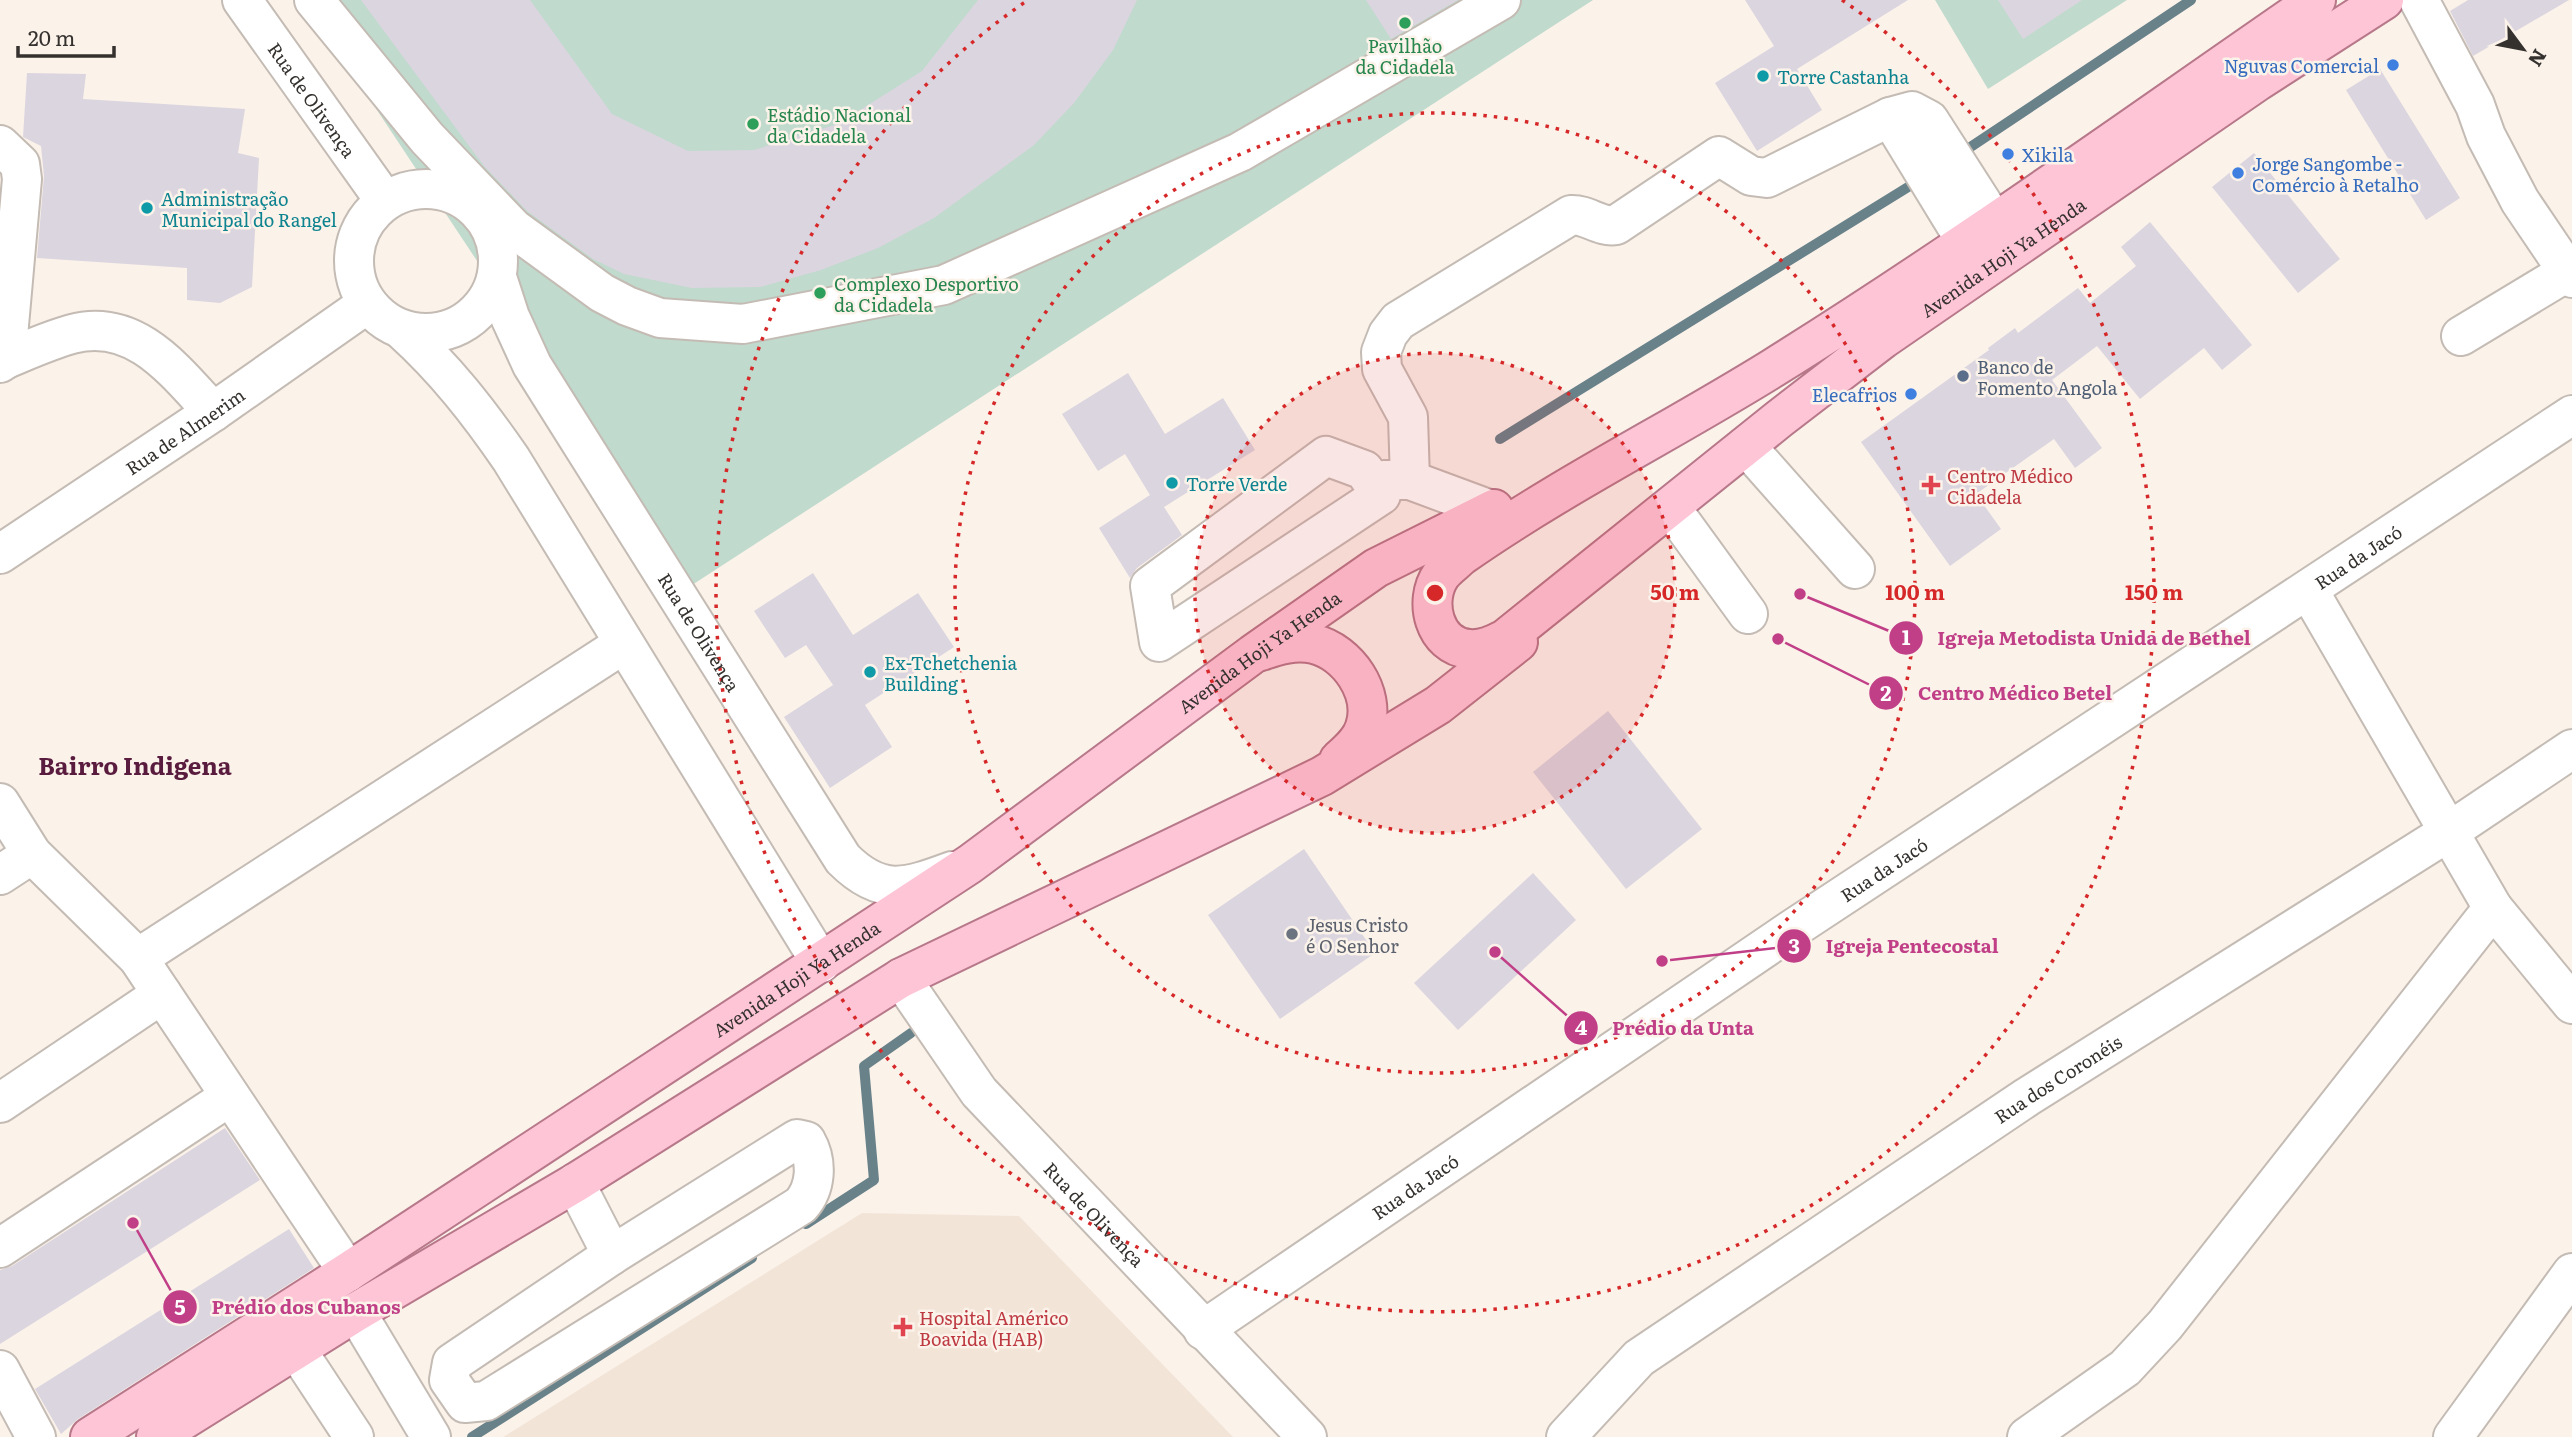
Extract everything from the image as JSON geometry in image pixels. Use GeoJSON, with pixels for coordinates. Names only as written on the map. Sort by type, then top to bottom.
{"type":"FeatureCollection","features":[{"type":"Feature","properties":{"kind":"main road","name":"Avenida Hoji Ya Henda"},"geometry":{"type":"LineString","coordinates":[[90,1437],[348,1272],[970,864],[1253,654],[1376,568],[1491,510],[1625,452],[1770,370],[1981,233],[2316,0]]}},
{"type":"Feature","properties":{"kind":"main road","name":"Avenida Hoji Ya Henda"},"geometry":{"type":"LineString","coordinates":[[1637,536],[1746,446],[1883,339],[2259,81],[2384,0]]}},
{"type":"Feature","properties":{"kind":"main road"},"geometry":{"type":"LineString","coordinates":[[1625,452],[1461,556],[1441,576],[1433,594],[1437,627],[1446,640],[1454,645],[1467,649],[1485,649],[1505,639],[1637,536]]}},
{"type":"Feature","properties":{"kind":"main road"},"geometry":{"type":"LineString","coordinates":[[156,1437],[356,1312],[575,1182],[901,978],[1322,776],[1428,711],[1493,664],[1637,536]]}},
{"type":"Feature","properties":{"kind":"main road"},"geometry":{"type":"LineString","coordinates":[[1253,654],[1285,642],[1315,644],[1346,661],[1362,684],[1368,703],[1365,727],[1354,747],[1322,776]]}},
{"type":"Feature","properties":{"kind":"street","name":"Rua de Olivença"},"geometry":{"type":"LineString","coordinates":[[242,0],[385,201]]}},
{"type":"Feature","properties":{"kind":"street"},"geometry":{"type":"LineString","coordinates":[[314,0],[427,138],[513,228],[602,293],[627,306],[660,318],[743,324],[944,285],[1240,152],[1501,0]]}},
{"type":"Feature","properties":{"kind":"street"},"geometry":{"type":"LineString","coordinates":[[2418,0],[2475,105],[2486,136],[2521,201],[2569,275],[2461,336]]}},
{"type":"Feature","properties":{"kind":"street"},"geometry":{"type":"LineString","coordinates":[[1410,480],[1408,417],[1382,369],[1381,352],[1388,334],[1398,321],[1571,215],[1585,216],[1609,226],[1616,225],[1719,156],[1751,176],[1767,177],[1890,117],[1912,111],[1929,120],[1981,233]]}},
{"type":"Feature","properties":{"kind":"street"},"geometry":{"type":"LineString","coordinates":[[0,145],[20,164],[22,179],[3,361],[73,333],[103,331],[128,335],[152,350],[213,412]]}},
{"type":"Feature","properties":{"kind":"street"},"geometry":{"type":"LineString","coordinates":[[402,330],[417,333],[443,331],[459,326],[481,309],[497,276],[499,258],[494,234],[482,214],[457,194],[440,189],[419,188],[385,201],[369,216],[357,239],[354,264],[357,285],[367,304],[380,317],[402,330],[441,366],[477,410],[511,459],[622,645],[821,963]]}},
{"type":"Feature","properties":{"kind":"street","name":"Rua de Olivença"},"geometry":{"type":"LineString","coordinates":[[497,276],[510,317],[532,365],[843,859],[859,875],[876,884],[898,887],[914,885],[970,864]]}},
{"type":"Feature","properties":{"kind":"street","name":"Rua de Almerim"},"geometry":{"type":"LineString","coordinates":[[0,554],[213,412],[367,304]]}},
{"type":"Feature","properties":{"kind":"street","name":"Rua da Jacó"},"geometry":{"type":"LineString","coordinates":[[1203,1330],[1791,930],[2309,591],[2572,415]]}},
{"type":"Feature","properties":{"kind":"street"},"geometry":{"type":"LineString","coordinates":[[1746,446],[1855,569]]}},
{"type":"Feature","properties":{"kind":"street"},"geometry":{"type":"LineString","coordinates":[[1326,456],[1364,470],[1371,480],[1381,495],[1159,642],[1150,586],[1326,456]]}},
{"type":"Feature","properties":{"kind":"street"},"geometry":{"type":"LineString","coordinates":[[1371,480],[1410,480],[1491,510]]}},
{"type":"Feature","properties":{"kind":"street"},"geometry":{"type":"LineString","coordinates":[[1671,508],[1748,614]]}},
{"type":"Feature","properties":{"kind":"street"},"geometry":{"type":"LineString","coordinates":[[2309,591],[2493,908],[2572,1004]]}},
{"type":"Feature","properties":{"kind":"street"},"geometry":{"type":"LineString","coordinates":[[138,958],[622,645]]}},
{"type":"Feature","properties":{"kind":"street","name":"Rua dos Coronéis"},"geometry":{"type":"LineString","coordinates":[[1566,1437],[1639,1358],[2027,1097],[2450,831],[2572,749]]}},
{"type":"Feature","properties":{"kind":"street"},"geometry":{"type":"LineString","coordinates":[[0,803],[32,854],[138,958],[348,1272]]}},
{"type":"Feature","properties":{"kind":"street"},"geometry":{"type":"LineString","coordinates":[[0,875],[32,854]]}},
{"type":"Feature","properties":{"kind":"street"},"geometry":{"type":"LineString","coordinates":[[2027,1437],[2125,1368],[2165,1325],[2493,908]]}},
{"type":"Feature","properties":{"kind":"street","name":"Rua de Olivença"},"geometry":{"type":"LineString","coordinates":[[901,978],[979,1092],[1307,1437]]}},
{"type":"Feature","properties":{"kind":"street"},"geometry":{"type":"LineString","coordinates":[[0,1103],[162,994]]}},
{"type":"Feature","properties":{"kind":"street"},"geometry":{"type":"LineString","coordinates":[[0,1248],[229,1097]]}},
{"type":"Feature","properties":{"kind":"street"},"geometry":{"type":"LineString","coordinates":[[797,1139],[806,1141],[811,1150],[811,1194],[801,1205],[486,1401],[465,1403],[449,1380],[452,1363],[612,1255],[797,1139]]}},
{"type":"Feature","properties":{"kind":"street"},"geometry":{"type":"LineString","coordinates":[[575,1182],[612,1255]]}},
{"type":"Feature","properties":{"kind":"street"},"geometry":{"type":"LineString","coordinates":[[2453,1437],[2572,1273]]}},
{"type":"Feature","properties":{"kind":"street"},"geometry":{"type":"LineString","coordinates":[[356,1312],[431,1437]]}},
{"type":"Feature","properties":{"kind":"street"},"geometry":{"type":"LineString","coordinates":[[296,1349],[354,1437]]}},
{"type":"Feature","properties":{"kind":"street"},"geometry":{"type":"LineString","coordinates":[[0,1370],[36,1437]]}},
{"type":"Feature","properties":{"kind":"shaded area","name":"Hospital Américo Boavida (HAB)"},"geometry":{"type":"Polygon","coordinates":[[[862,1213],[1019,1216],[1233,1437],[503,1437],[862,1213]]]}},
{"type":"Feature","properties":{"kind":"green space","name":"Complexo Desportivo da Cidadela"},"geometry":{"type":"Polygon","coordinates":[[[304,0],[1593,0],[692,585],[304,0]]]}},
{"type":"Feature","properties":{"kind":"green space"},"geometry":{"type":"Polygon","coordinates":[[[1935,0],[2127,0],[1988,89],[1935,0]]]}},
{"type":"Feature","properties":{"kind":"building","name":"Estádio Nacional da Cidadela"},"geometry":{"type":"Polygon","coordinates":[[[361,0],[530,0],[612,114],[688,151],[754,150],[838,124],[922,71],[978,0],[1137,0],[1113,50],[1074,103],[1034,145],[934,218],[878,248],[821,270],[760,287],[692,288],[624,274],[593,259],[527,211],[484,166],[361,0]]]}},
{"type":"Feature","properties":{"kind":"building","name":"Pavilhão da Cidadela"},"geometry":{"type":"Polygon","coordinates":[[[1366,0],[1458,0],[1391,39],[1366,0]]]}},
{"type":"Feature","properties":{"kind":"building","name":"Torre Castanha"},"geometry":{"type":"Polygon","coordinates":[[[1745,0],[1908,0],[1797,69],[1822,110],[1757,151],[1715,83],[1774,46],[1745,0]]]}},
{"type":"Feature","properties":{"kind":"building"},"geometry":{"type":"Polygon","coordinates":[[[1998,0],[2082,0],[2023,39],[1998,0]]]}},
{"type":"Feature","properties":{"kind":"building"},"geometry":{"type":"Polygon","coordinates":[[[2468,0],[2569,0],[2473,56],[2450,11],[2468,0]]]}},
{"type":"Feature","properties":{"kind":"building"},"geometry":{"type":"Polygon","coordinates":[[[2380,69],[2460,198],[2426,220],[2346,90],[2380,69]]]}},
{"type":"Feature","properties":{"kind":"building","name":"Administração Municipal do Rangel"},"geometry":{"type":"Polygon","coordinates":[[[27,73],[86,74],[83,99],[245,109],[238,153],[259,158],[252,287],[220,303],[187,300],[187,268],[37,258],[44,176],[41,146],[23,137],[27,73]]]}},
{"type":"Feature","properties":{"kind":"building"},"geometry":{"type":"Polygon","coordinates":[[[2254,153],[2340,259],[2298,293],[2212,187],[2254,153]]]}},
{"type":"Feature","properties":{"kind":"building"},"geometry":{"type":"Polygon","coordinates":[[[2150,222],[2252,345],[2222,370],[2204,348],[2140,399],[2097,346],[2052,380],[2102,448],[2075,468],[2054,439],[1976,494],[2001,529],[1950,566],[1861,442],[1989,350],[1988,348],[2015,328],[2018,333],[2078,288],[2090,303],[2136,266],[2121,247],[2150,222]]]}},
{"type":"Feature","properties":{"kind":"building","name":"Torre Verde"},"geometry":{"type":"Polygon","coordinates":[[[1128,373],[1165,434],[1223,398],[1255,450],[1164,507],[1182,535],[1137,568],[1130,578],[1099,528],[1150,495],[1125,454],[1098,471],[1062,414],[1128,373]]]}},
{"type":"Feature","properties":{"kind":"building","name":"Ex-Tchetchenia Building"},"geometry":{"type":"Polygon","coordinates":[[[813,573],[853,635],[918,593],[954,647],[865,705],[892,747],[830,788],[784,717],[833,685],[806,645],[785,658],[754,611],[813,573]]]}},
{"type":"Feature","properties":{"kind":"building"},"geometry":{"type":"Polygon","coordinates":[[[1608,711],[1702,829],[1626,889],[1533,772],[1608,711]]]}},
{"type":"Feature","properties":{"kind":"building","name":"Jesus Cristo é O Senhor"},"geometry":{"type":"Polygon","coordinates":[[[1304,849],[1375,953],[1280,1019],[1208,915],[1304,849]]]}},
{"type":"Feature","properties":{"kind":"building"},"geometry":{"type":"Polygon","coordinates":[[[1533,873],[1576,920],[1458,1030],[1414,983],[1533,873]]]}},
{"type":"Feature","properties":{"kind":"building"},"geometry":{"type":"Polygon","coordinates":[[[225,1128],[260,1180],[0,1344],[0,1270],[12,1266],[225,1128]]]}},
{"type":"Feature","properties":{"kind":"building"},"geometry":{"type":"Polygon","coordinates":[[[289,1229],[314,1268],[78,1419],[61,1434],[35,1389],[289,1229]]]}},
{"type":"Feature","properties":{"kind":"waterway"},"geometry":{"type":"LineString","coordinates":[[1963,152],[2191,0]]}},
{"type":"Feature","properties":{"kind":"waterway"},"geometry":{"type":"LineString","coordinates":[[1500,439],[1913,184]]}},
{"type":"Feature","properties":{"kind":"waterway"},"geometry":{"type":"LineString","coordinates":[[806,1224],[874,1180],[864,1066],[911,1033]]}},
{"type":"Feature","properties":{"kind":"waterway"},"geometry":{"type":"LineString","coordinates":[[472,1437],[752,1258]]}},
{"type":"Feature","properties":{"kind":"place","name":"Pavilhão da Cidadela"},"geometry":{"type":"Point","coordinates":[1405,23]}},
{"type":"Feature","properties":{"kind":"place","name":"Nguvas Comercial"},"geometry":{"type":"Point","coordinates":[2393,65]}},
{"type":"Feature","properties":{"kind":"place","name":"Torre Castanha"},"geometry":{"type":"Point","coordinates":[1763,76]}},
{"type":"Feature","properties":{"kind":"place","name":"Estádio Nacional da Cidadela"},"geometry":{"type":"Point","coordinates":[753,124]}},
{"type":"Feature","properties":{"kind":"place","name":"Xikila"},"geometry":{"type":"Point","coordinates":[2008,154]}},
{"type":"Feature","properties":{"kind":"place","name":"Jorge Sangombe - Comércio à Retalho"},"geometry":{"type":"Point","coordinates":[2238,173]}},
{"type":"Feature","properties":{"kind":"place","name":"Administração Municipal do Rangel"},"geometry":{"type":"Point","coordinates":[147,208]}},
{"type":"Feature","properties":{"kind":"place","name":"Complexo Desportivo da Cidadela"},"geometry":{"type":"Point","coordinates":[820,293]}},
{"type":"Feature","properties":{"kind":"place","name":"Banco de Fomento Angola"},"geometry":{"type":"Point","coordinates":[1963,376]}},
{"type":"Feature","properties":{"kind":"place","name":"Elecafrios"},"geometry":{"type":"Point","coordinates":[1911,394]}},
{"type":"Feature","properties":{"kind":"place","name":"Torre Verde"},"geometry":{"type":"Point","coordinates":[1172,483]}},
{"type":"Feature","properties":{"kind":"place","name":"Centro Médico Cidadela"},"geometry":{"type":"Point","coordinates":[1931,485]}},
{"type":"Feature","properties":{"kind":"place","name":"Igreja Metodista Unida de Bethel"},"geometry":{"type":"Point","coordinates":[1800,594]}},
{"type":"Feature","properties":{"kind":"place","name":"Centro Médico Betel"},"geometry":{"type":"Point","coordinates":[1778,639]}},
{"type":"Feature","properties":{"kind":"place","name":"Ex-Tchetchenia Building"},"geometry":{"type":"Point","coordinates":[870,672]}},
{"type":"Feature","properties":{"kind":"place","name":"Jesus Cristo é O Senhor"},"geometry":{"type":"Point","coordinates":[1292,934]}},
{"type":"Feature","properties":{"kind":"place","name":"Prédio da Unta"},"geometry":{"type":"Point","coordinates":[1495,952]}},
{"type":"Feature","properties":{"kind":"place","name":"Igreja Pentecostal"},"geometry":{"type":"Point","coordinates":[1662,961]}},
{"type":"Feature","properties":{"kind":"place","name":"Prédio dos Cubanos"},"geometry":{"type":"Point","coordinates":[133,1223]}},
{"type":"Feature","properties":{"kind":"place","name":"Hospital Américo Boavida (HAB)"},"geometry":{"type":"Point","coordinates":[903,1327]}},
{"type":"Feature","properties":{"kind":"district","name":"Bairro Indigena"},"geometry":{"type":"Point","coordinates":[135,764]}}]}
